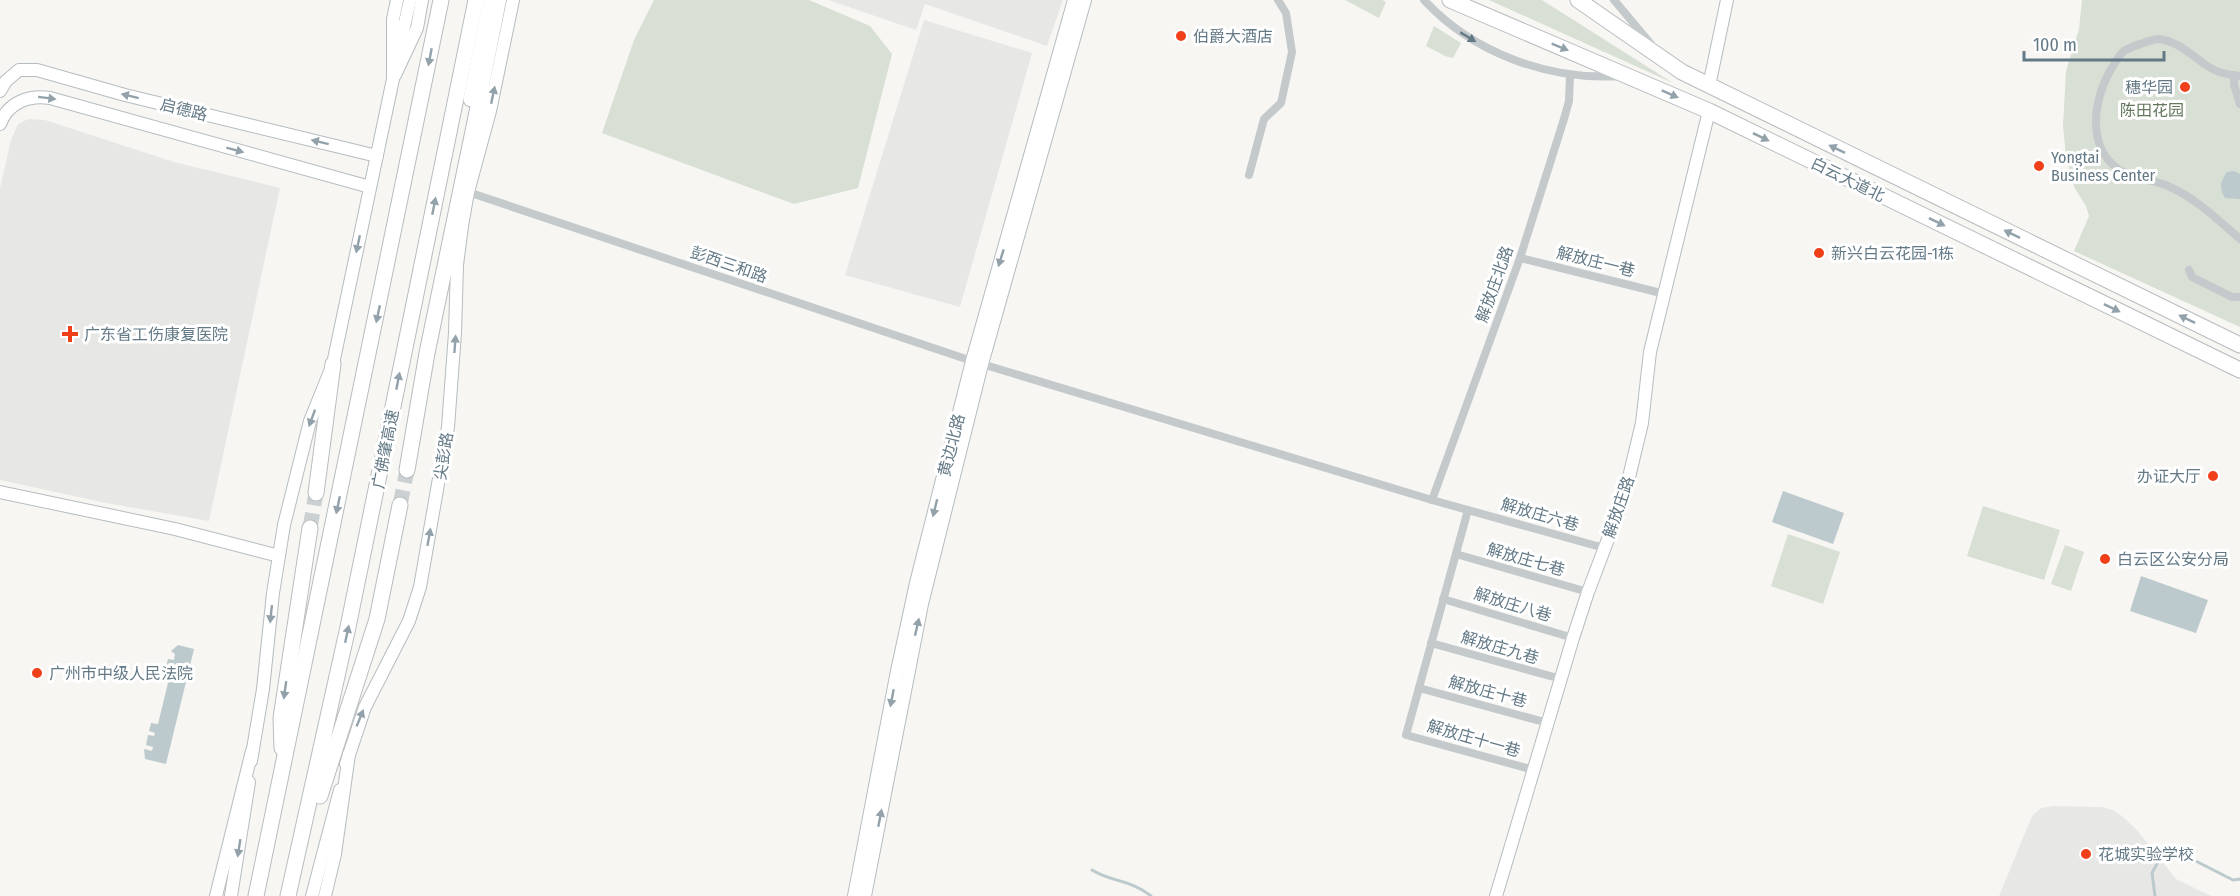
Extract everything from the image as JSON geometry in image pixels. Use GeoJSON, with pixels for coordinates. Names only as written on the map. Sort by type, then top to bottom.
{"type":"FeatureCollection","features":[{"type":"Feature","properties":{"kind":"highway","name":"广佛肇高速"},"geometry":{"type":"LineString","coordinates":[[256,896],[390,257],[441,0]]}},
{"type":"Feature","properties":{"kind":"highway","name":"广佛肇高速"},"geometry":{"type":"LineString","coordinates":[[289,896],[344,648],[476,0]]}},
{"type":"Feature","properties":{"kind":"highway"},"geometry":{"type":"LineString","coordinates":[[456,212],[465,125],[491,0]]}},
{"type":"Feature","properties":{"kind":"highway","name":"白云大道北"},"geometry":{"type":"LineString","coordinates":[[1450,0],[1709,111],[2240,370]]}},
{"type":"Feature","properties":{"kind":"highway"},"geometry":{"type":"LineString","coordinates":[[1477,0],[1506,25]]}},
{"type":"Feature","properties":{"kind":"highway","name":"白云大道北"},"geometry":{"type":"LineString","coordinates":[[1578,0],[1664,61],[1709,86],[2240,345]]}},
{"type":"Feature","properties":{"kind":"highway"},"geometry":{"type":"LineString","coordinates":[[407,470],[427,353],[482,88]]}},
{"type":"Feature","properties":{"kind":"highway"},"geometry":{"type":"LineString","coordinates":[[316,493],[333,364]]}},
{"type":"Feature","properties":{"kind":"highway"},"geometry":{"type":"LineString","coordinates":[[289,896],[377,619],[400,505]]}},
{"type":"Feature","properties":{"kind":"highway"},"geometry":{"type":"LineString","coordinates":[[282,775],[281,718],[310,528]]}},
{"type":"Feature","properties":{"kind":"street"},"geometry":{"type":"LineString","coordinates":[[393,79],[393,19],[397,0]]}},
{"type":"Feature","properties":{"kind":"street"},"geometry":{"type":"LineString","coordinates":[[393,79],[417,28],[422,0]]}},
{"type":"Feature","properties":{"kind":"street"},"geometry":{"type":"LineString","coordinates":[[468,192],[482,88],[500,0]]}},
{"type":"Feature","properties":{"kind":"street","name":"尖彭路"},"geometry":{"type":"LineString","coordinates":[[312,896],[349,754],[365,707],[409,621],[420,587],[448,427],[455,333],[457,264],[468,192],[490,111],[513,0]]}},
{"type":"Feature","properties":{"kind":"street","name":"黄边北路"},"geometry":{"type":"LineString","coordinates":[[854,896],[905,629],[1074,0]]}},
{"type":"Feature","properties":{"kind":"street","name":"黄边北路"},"geometry":{"type":"LineString","coordinates":[[865,896],[917,626],[977,363],[1085,0]]}},
{"type":"Feature","properties":{"kind":"street"},"geometry":{"type":"LineString","coordinates":[[1249,175],[1264,119],[1281,103],[1292,52],[1286,13],[1278,0]]}},
{"type":"Feature","properties":{"kind":"street"},"geometry":{"type":"LineString","coordinates":[[1424,0],[1449,25],[1484,46],[1531,64],[1570,75],[1630,76]]}},
{"type":"Feature","properties":{"kind":"street"},"geometry":{"type":"LineString","coordinates":[[1614,0],[1664,61]]}},
{"type":"Feature","properties":{"kind":"street"},"geometry":{"type":"LineString","coordinates":[[1709,86],[1727,0]]}},
{"type":"Feature","properties":{"kind":"street"},"geometry":{"type":"LineString","coordinates":[[231,896],[263,689],[286,516],[310,421],[333,364],[409,6]]}},
{"type":"Feature","properties":{"kind":"street"},"geometry":{"type":"LineString","coordinates":[[2240,104],[2234,85],[2237,76],[2223,74],[2207,66],[2181,47],[2156,39],[2124,51],[2113,66],[2096,104],[2095,121],[2097,136],[2105,154],[2114,166],[2127,174],[2168,186],[2186,195],[2240,239]]}},
{"type":"Feature","properties":{"kind":"street","name":"启德路"},"geometry":{"type":"LineString","coordinates":[[0,91],[12,74],[19,70],[37,70],[125,95],[377,156]]}},
{"type":"Feature","properties":{"kind":"street","name":"解放庄北路"},"geometry":{"type":"LineString","coordinates":[[1432,500],[1520,258],[1567,110],[1570,75]]}},
{"type":"Feature","properties":{"kind":"street","name":"启德路"},"geometry":{"type":"LineString","coordinates":[[0,124],[9,109],[20,101],[39,97],[50,98],[370,187]]}},
{"type":"Feature","properties":{"kind":"street","name":"解放庄路"},"geometry":{"type":"LineString","coordinates":[[1496,896],[1573,638],[1624,497],[1642,423],[1648,363],[1709,111]]}},
{"type":"Feature","properties":{"kind":"street","name":"彭西三和路"},"geometry":{"type":"LineString","coordinates":[[468,192],[977,363],[1432,500]]}},
{"type":"Feature","properties":{"kind":"street","name":"解放庄一巷"},"geometry":{"type":"LineString","coordinates":[[1520,258],[1665,294]]}},
{"type":"Feature","properties":{"kind":"street"},"geometry":{"type":"LineString","coordinates":[[2189,270],[2192,277],[2232,297],[2240,297]]}},
{"type":"Feature","properties":{"kind":"street"},"geometry":{"type":"LineString","coordinates":[[0,492],[175,529],[279,556]]}},
{"type":"Feature","properties":{"kind":"street","name":"解放庄六巷"},"geometry":{"type":"LineString","coordinates":[[1432,500],[1604,548]]}},
{"type":"Feature","properties":{"kind":"street"},"geometry":{"type":"LineString","coordinates":[[1419,688],[1468,510]]}},
{"type":"Feature","properties":{"kind":"street","name":"解放庄七巷"},"geometry":{"type":"LineString","coordinates":[[1456,554],[1588,592]]}},
{"type":"Feature","properties":{"kind":"street","name":"解放庄八巷"},"geometry":{"type":"LineString","coordinates":[[1443,599],[1573,638]]}},
{"type":"Feature","properties":{"kind":"street","name":"解放庄九巷"},"geometry":{"type":"LineString","coordinates":[[1431,643],[1561,679]]}},
{"type":"Feature","properties":{"kind":"street","name":"解放庄十巷"},"geometry":{"type":"LineString","coordinates":[[1419,688],[1548,723]]}},
{"type":"Feature","properties":{"kind":"street","name":"解放庄十一巷"},"geometry":{"type":"LineString","coordinates":[[1419,688],[1406,735],[1534,770]]}},
{"type":"Feature","properties":{"kind":"street"},"geometry":{"type":"LineString","coordinates":[[216,896],[252,751]]}},
{"type":"Feature","properties":{"kind":"street"},"geometry":{"type":"LineString","coordinates":[[325,896],[335,854],[349,754]]}},
{"type":"Feature","properties":{"kind":"shaded area"},"geometry":{"type":"Polygon","coordinates":[[[828,0],[1063,0],[1047,46],[925,4],[916,30],[828,0]]]}},
{"type":"Feature","properties":{"kind":"shaded area"},"geometry":{"type":"Polygon","coordinates":[[[924,20],[1032,53],[960,307],[845,275],[924,20]]]}},
{"type":"Feature","properties":{"kind":"shaded area"},"geometry":{"type":"Polygon","coordinates":[[[28,119],[45,120],[174,162],[280,188],[209,521],[106,503],[0,480],[0,188],[11,140],[18,124],[28,119]]]}},
{"type":"Feature","properties":{"kind":"shaded area"},"geometry":{"type":"Polygon","coordinates":[[[2234,171],[2240,174],[2240,199],[2225,198],[2222,191],[2221,185],[2227,172],[2234,171]]]}},
{"type":"Feature","properties":{"kind":"shaded area"},"geometry":{"type":"Polygon","coordinates":[[[1783,491],[1844,513],[1833,544],[1772,522],[1783,491]]]}},
{"type":"Feature","properties":{"kind":"shaded area"},"geometry":{"type":"Polygon","coordinates":[[[2141,576],[2208,600],[2196,633],[2130,611],[2141,576]]]}},
{"type":"Feature","properties":{"kind":"shaded area"},"geometry":{"type":"Polygon","coordinates":[[[178,645],[194,649],[166,764],[145,759],[144,749],[152,751],[153,747],[146,745],[148,735],[154,736],[155,733],[149,731],[151,723],[158,724],[168,683],[161,681],[163,673],[171,675],[172,669],[166,667],[168,659],[174,660],[175,654],[171,651],[178,645]]]}},
{"type":"Feature","properties":{"kind":"shaded area","name":"花城实验学校"},"geometry":{"type":"Polygon","coordinates":[[[2053,806],[2102,807],[2113,810],[2137,830],[2176,879],[2211,896],[1999,896],[2032,816],[2041,808],[2053,806]]]}},
{"type":"Feature","properties":{"kind":"green space"},"geometry":{"type":"Polygon","coordinates":[[[654,0],[809,0],[870,26],[892,54],[858,188],[794,204],[602,133],[634,40],[654,0]]]}},
{"type":"Feature","properties":{"kind":"green space"},"geometry":{"type":"Polygon","coordinates":[[[1345,0],[1382,0],[1386,2],[1379,18],[1345,0]]]}},
{"type":"Feature","properties":{"kind":"green space"},"geometry":{"type":"Polygon","coordinates":[[[1489,0],[1542,0],[1673,83],[1489,0]]]}},
{"type":"Feature","properties":{"kind":"green space","name":"陈田花园"},"geometry":{"type":"Polygon","coordinates":[[[2082,0],[2240,0],[2240,327],[2074,251],[2089,216],[2086,206],[2074,187],[2066,156],[2063,126],[2066,71],[2079,29],[2082,0]]]}},
{"type":"Feature","properties":{"kind":"green space"},"geometry":{"type":"Polygon","coordinates":[[[1434,26],[1461,43],[1453,58],[1426,46],[1434,26]]]}},
{"type":"Feature","properties":{"kind":"green space"},"geometry":{"type":"Polygon","coordinates":[[[1983,506],[2060,530],[2044,580],[1967,556],[1983,506]]]}},
{"type":"Feature","properties":{"kind":"green space"},"geometry":{"type":"Polygon","coordinates":[[[1788,534],[1840,552],[1823,604],[1771,586],[1788,534]]]}},
{"type":"Feature","properties":{"kind":"green space"},"geometry":{"type":"Polygon","coordinates":[[[2065,545],[2084,552],[2071,591],[2051,584],[2065,545]]]}},
{"type":"Feature","properties":{"kind":"waterway"},"geometry":{"type":"LineString","coordinates":[[2155,896],[2152,873],[2158,862],[2169,855],[2180,853],[2233,880],[2240,879]]}},
{"type":"Feature","properties":{"kind":"waterway"},"geometry":{"type":"LineString","coordinates":[[1092,870],[1136,887],[1151,896]]}},
{"type":"Feature","properties":{"kind":"tunnel"},"geometry":{"type":"LineString","coordinates":[[400,505],[407,470]]}},
{"type":"Feature","properties":{"kind":"tunnel"},"geometry":{"type":"LineString","coordinates":[[310,528],[316,493]]}},
{"type":"Feature","properties":{"kind":"place","name":"伯爵大酒店"},"geometry":{"type":"Point","coordinates":[1181,36]}},
{"type":"Feature","properties":{"kind":"place","name":"穗华园"},"geometry":{"type":"Point","coordinates":[2185,87]}},
{"type":"Feature","properties":{"kind":"place","name":"Yongtai Business Center"},"geometry":{"type":"Point","coordinates":[2039,166]}},
{"type":"Feature","properties":{"kind":"place","name":"新兴白云花园-1栋"},"geometry":{"type":"Point","coordinates":[1819,253]}},
{"type":"Feature","properties":{"kind":"place","name":"广东省工伤康复医院"},"geometry":{"type":"Point","coordinates":[70,334]}},
{"type":"Feature","properties":{"kind":"place","name":"办证大厅"},"geometry":{"type":"Point","coordinates":[2213,476]}},
{"type":"Feature","properties":{"kind":"place","name":"白云区公安分局"},"geometry":{"type":"Point","coordinates":[2105,559]}},
{"type":"Feature","properties":{"kind":"place","name":"广州市中级人民法院"},"geometry":{"type":"Point","coordinates":[37,673]}},
{"type":"Feature","properties":{"kind":"place","name":"花城实验学校"},"geometry":{"type":"Point","coordinates":[2086,854]}}]}
